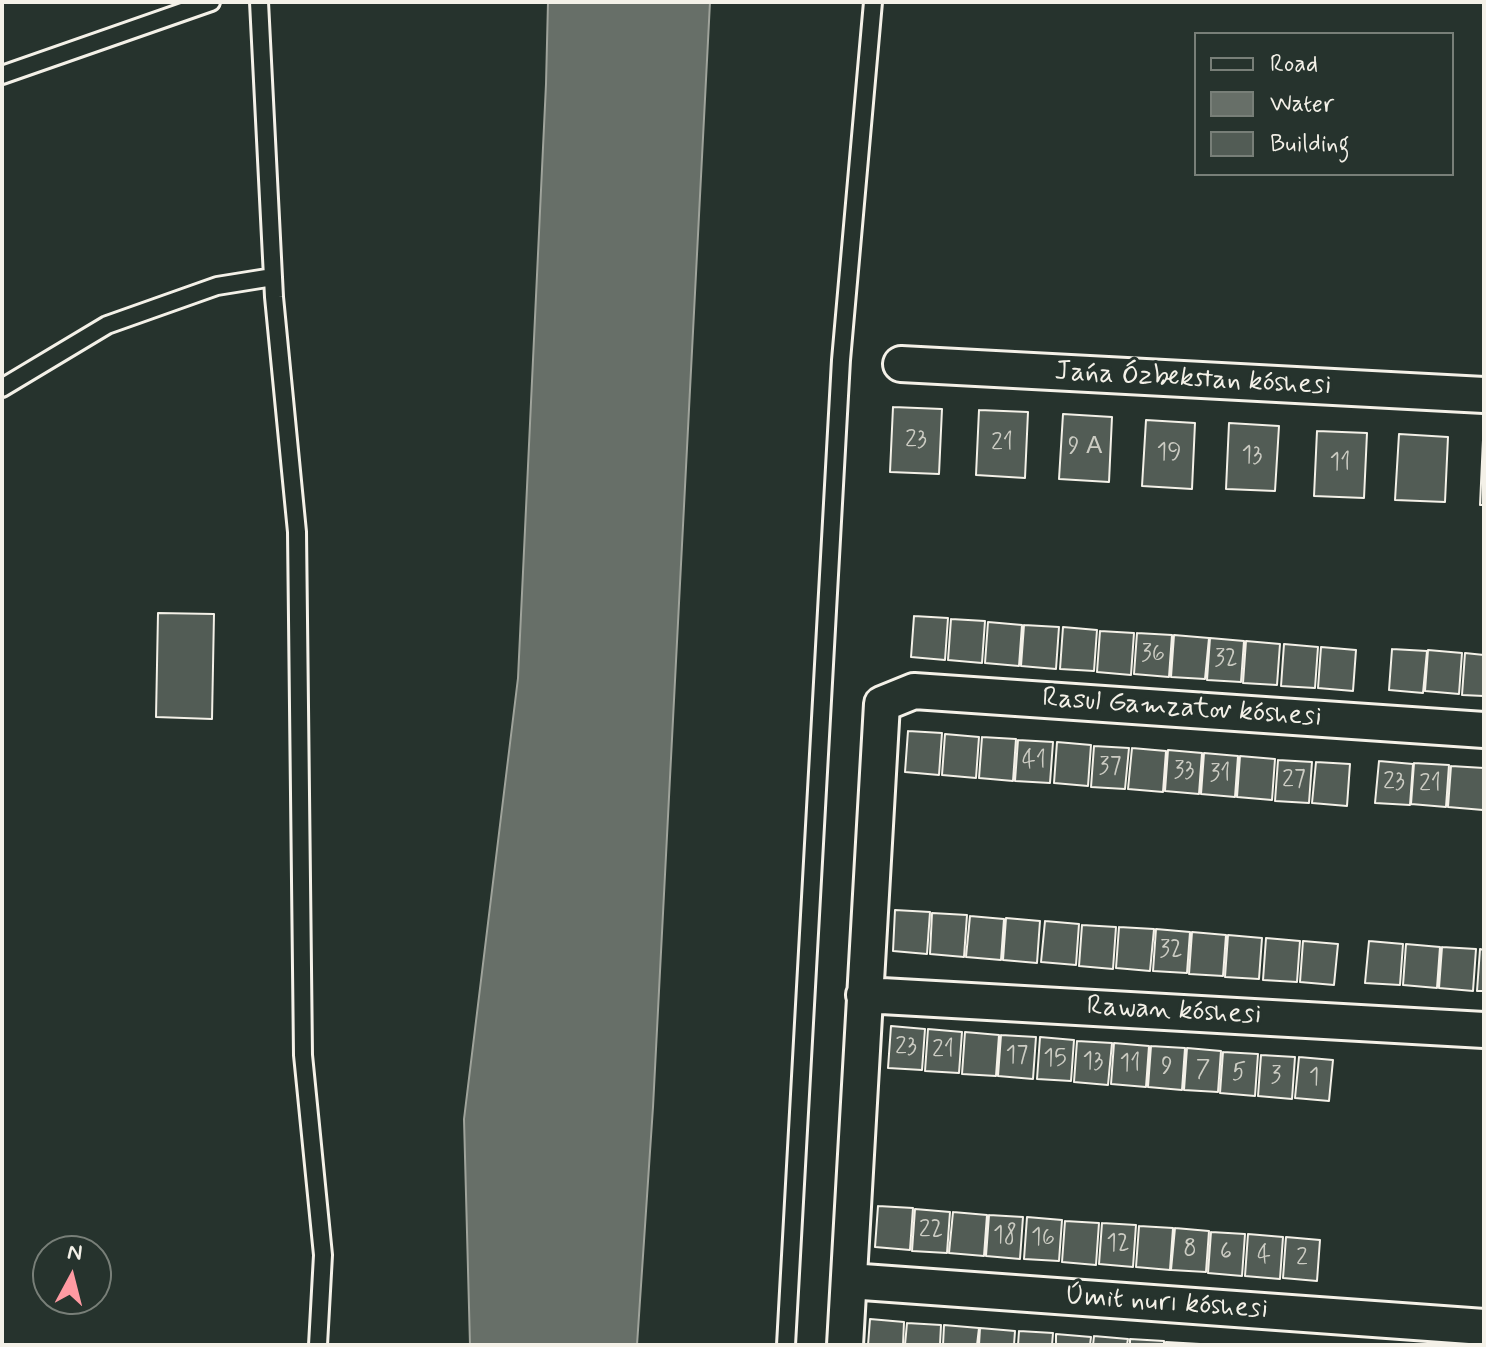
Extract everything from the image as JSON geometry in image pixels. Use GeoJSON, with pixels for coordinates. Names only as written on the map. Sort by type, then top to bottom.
{"type":"FeatureCollection","features":[{"type":"Feature","properties":{"kind":"street","name":"Jańa Ózbekstan kóshesi"},"geometry":{"type":"LineString","coordinates":[[901,364],[1484,395]]}},
{"type":"Feature","properties":{"kind":"street","name":"Rasul Gamzatov kóshesi"},"geometry":{"type":"LineString","coordinates":[[864,995],[882,704],[914,691],[1484,730]]}},
{"type":"Feature","properties":{"kind":"street","name":"Rawan kóshesi"},"geometry":{"type":"LineString","coordinates":[[864,995],[1484,1030]]}},
{"type":"Feature","properties":{"kind":"street"},"geometry":{"type":"LineString","coordinates":[[845,1345],[864,995]]}},
{"type":"Feature","properties":{"kind":"street","name":"Úmit nurı kóshesi"},"geometry":{"type":"LineString","coordinates":[[849,1281],[1484,1327]]}},
{"type":"Feature","properties":{"kind":"lane"},"geometry":{"type":"LineString","coordinates":[[2,75],[211,2]]}},
{"type":"Feature","properties":{"kind":"lane"},"geometry":{"type":"LineString","coordinates":[[259,2],[273,277],[297,532],[303,1055],[323,1255],[318,1345]]}},
{"type":"Feature","properties":{"kind":"lane"},"geometry":{"type":"LineString","coordinates":[[786,1345],[841,360],[873,2]]}},
{"type":"Feature","properties":{"kind":"lane"},"geometry":{"type":"LineString","coordinates":[[2,388],[107,325],[217,286],[273,277]]}},
{"type":"Feature","properties":{"kind":"water"},"geometry":{"type":"Polygon","coordinates":[[[548,2],[710,2],[653,1107],[637,1345],[470,1345],[464,1119],[518,678],[548,2]]]}},
{"type":"Feature","properties":{"kind":"building"},"geometry":{"type":"Polygon","coordinates":[[[893,407],[942,409],[939,474],[890,472],[893,407]]]}},
{"type":"Feature","properties":{"kind":"building"},"geometry":{"type":"Polygon","coordinates":[[[979,410],[1028,412],[1025,478],[976,475],[979,410]]]}},
{"type":"Feature","properties":{"kind":"building"},"geometry":{"type":"Polygon","coordinates":[[[1063,414],[1112,417],[1109,482],[1059,479],[1063,414]]]}},
{"type":"Feature","properties":{"kind":"building"},"geometry":{"type":"Polygon","coordinates":[[[1146,420],[1195,423],[1192,489],[1142,486],[1146,420]]]}},
{"type":"Feature","properties":{"kind":"building"},"geometry":{"type":"Polygon","coordinates":[[[1229,423],[1279,426],[1275,491],[1226,489],[1229,423]]]}},
{"type":"Feature","properties":{"kind":"building"},"geometry":{"type":"Polygon","coordinates":[[[1317,431],[1367,433],[1364,498],[1314,496],[1317,431]]]}},
{"type":"Feature","properties":{"kind":"building"},"geometry":{"type":"Polygon","coordinates":[[[1399,434],[1448,437],[1445,502],[1395,500],[1399,434]]]}},
{"type":"Feature","properties":{"kind":"building"},"geometry":{"type":"Polygon","coordinates":[[[1483,440],[1484,505],[1480,505],[1483,440]]]}},
{"type":"Feature","properties":{"kind":"building"},"geometry":{"type":"Polygon","coordinates":[[[158,613],[214,614],[212,719],[156,717],[158,613]]]}},
{"type":"Feature","properties":{"kind":"building"},"geometry":{"type":"Polygon","coordinates":[[[914,616],[948,618],[945,660],[911,657],[914,616]]]}},
{"type":"Feature","properties":{"kind":"building"},"geometry":{"type":"Polygon","coordinates":[[[951,619],[985,621],[982,663],[948,660],[951,619]]]}},
{"type":"Feature","properties":{"kind":"building"},"geometry":{"type":"Polygon","coordinates":[[[988,622],[1022,625],[1019,666],[985,663],[988,622]]]}},
{"type":"Feature","properties":{"kind":"building"},"geometry":{"type":"Polygon","coordinates":[[[1024,625],[1059,627],[1056,669],[1021,666],[1024,625]]]}},
{"type":"Feature","properties":{"kind":"building"},"geometry":{"type":"Polygon","coordinates":[[[1063,627],[1097,630],[1094,671],[1060,669],[1063,627]]]}},
{"type":"Feature","properties":{"kind":"building"},"geometry":{"type":"Polygon","coordinates":[[[1100,631],[1134,633],[1131,675],[1097,672],[1100,631]]]}},
{"type":"Feature","properties":{"kind":"building"},"geometry":{"type":"Polygon","coordinates":[[[1137,633],[1172,635],[1169,677],[1134,674],[1137,633]]]}},
{"type":"Feature","properties":{"kind":"building"},"geometry":{"type":"Polygon","coordinates":[[[1174,635],[1209,638],[1205,679],[1171,677],[1174,635]]]}},
{"type":"Feature","properties":{"kind":"building"},"geometry":{"type":"Polygon","coordinates":[[[1210,638],[1244,641],[1241,682],[1207,680],[1210,638]]]}},
{"type":"Feature","properties":{"kind":"building"},"geometry":{"type":"Polygon","coordinates":[[[1246,641],[1280,644],[1277,685],[1243,683],[1246,641]]]}},
{"type":"Feature","properties":{"kind":"building"},"geometry":{"type":"Polygon","coordinates":[[[1284,644],[1318,647],[1315,688],[1281,686],[1284,644]]]}},
{"type":"Feature","properties":{"kind":"building"},"geometry":{"type":"Polygon","coordinates":[[[1321,647],[1356,650],[1353,691],[1318,688],[1321,647]]]}},
{"type":"Feature","properties":{"kind":"building"},"geometry":{"type":"Polygon","coordinates":[[[1392,649],[1427,651],[1423,693],[1389,690],[1392,649]]]}},
{"type":"Feature","properties":{"kind":"building"},"geometry":{"type":"Polygon","coordinates":[[[1428,650],[1462,653],[1459,694],[1425,691],[1428,650]]]}},
{"type":"Feature","properties":{"kind":"building"},"geometry":{"type":"Polygon","coordinates":[[[1465,653],[1484,655],[1484,696],[1462,695],[1465,653]]]}},
{"type":"Feature","properties":{"kind":"building"},"geometry":{"type":"Polygon","coordinates":[[[908,731],[942,733],[939,775],[905,772],[908,731]]]}},
{"type":"Feature","properties":{"kind":"building"},"geometry":{"type":"Polygon","coordinates":[[[945,734],[979,737],[976,778],[942,775],[945,734]]]}},
{"type":"Feature","properties":{"kind":"building"},"geometry":{"type":"Polygon","coordinates":[[[982,737],[1016,739],[1013,781],[979,778],[982,737]]]}},
{"type":"Feature","properties":{"kind":"building"},"geometry":{"type":"Polygon","coordinates":[[[1018,740],[1053,742],[1050,783],[1015,781],[1018,740]]]}},
{"type":"Feature","properties":{"kind":"building"},"geometry":{"type":"Polygon","coordinates":[[[1057,742],[1091,745],[1088,786],[1054,783],[1057,742]]]}},
{"type":"Feature","properties":{"kind":"building"},"geometry":{"type":"Polygon","coordinates":[[[1094,746],[1129,748],[1125,789],[1091,787],[1094,746]]]}},
{"type":"Feature","properties":{"kind":"building"},"geometry":{"type":"Polygon","coordinates":[[[1132,748],[1166,751],[1163,792],[1128,789],[1132,748]]]}},
{"type":"Feature","properties":{"kind":"building"},"geometry":{"type":"Polygon","coordinates":[[[1168,750],[1202,753],[1199,794],[1165,791],[1168,750]]]}},
{"type":"Feature","properties":{"kind":"building"},"geometry":{"type":"Polygon","coordinates":[[[1204,753],[1238,756],[1235,797],[1201,794],[1204,753]]]}},
{"type":"Feature","properties":{"kind":"building"},"geometry":{"type":"Polygon","coordinates":[[[1240,756],[1275,759],[1272,800],[1237,797],[1240,756]]]}},
{"type":"Feature","properties":{"kind":"building"},"geometry":{"type":"Polygon","coordinates":[[[1278,760],[1312,762],[1309,803],[1275,801],[1278,760]]]}},
{"type":"Feature","properties":{"kind":"building"},"geometry":{"type":"Polygon","coordinates":[[[1379,761],[1413,764],[1410,805],[1375,803],[1379,761]]]}},
{"type":"Feature","properties":{"kind":"building"},"geometry":{"type":"Polygon","coordinates":[[[1316,762],[1350,764],[1347,806],[1312,803],[1316,762]]]}},
{"type":"Feature","properties":{"kind":"building"},"geometry":{"type":"Polygon","coordinates":[[[1414,763],[1449,765],[1446,807],[1411,804],[1414,763]]]}},
{"type":"Feature","properties":{"kind":"building"},"geometry":{"type":"Polygon","coordinates":[[[1451,766],[1484,768],[1483,810],[1448,807],[1451,766]]]}},
{"type":"Feature","properties":{"kind":"building"},"geometry":{"type":"Polygon","coordinates":[[[895,910],[930,912],[927,954],[893,951],[895,910]]]}},
{"type":"Feature","properties":{"kind":"building"},"geometry":{"type":"Polygon","coordinates":[[[932,913],[967,915],[964,957],[930,954],[932,913]]]}},
{"type":"Feature","properties":{"kind":"building"},"geometry":{"type":"Polygon","coordinates":[[[970,916],[1004,919],[1001,960],[966,957],[970,916]]]}},
{"type":"Feature","properties":{"kind":"building"},"geometry":{"type":"Polygon","coordinates":[[[1006,918],[1040,921],[1037,963],[1003,960],[1006,918]]]}},
{"type":"Feature","properties":{"kind":"building"},"geometry":{"type":"Polygon","coordinates":[[[1045,921],[1079,924],[1076,965],[1041,962],[1045,921]]]}},
{"type":"Feature","properties":{"kind":"building"},"geometry":{"type":"Polygon","coordinates":[[[1082,925],[1116,927],[1113,969],[1079,966],[1082,925]]]}},
{"type":"Feature","properties":{"kind":"building"},"geometry":{"type":"Polygon","coordinates":[[[1119,927],[1154,929],[1150,971],[1116,968],[1119,927]]]}},
{"type":"Feature","properties":{"kind":"building"},"geometry":{"type":"Polygon","coordinates":[[[1156,929],[1190,932],[1187,973],[1153,971],[1156,929]]]}},
{"type":"Feature","properties":{"kind":"building"},"geometry":{"type":"Polygon","coordinates":[[[1192,932],[1226,935],[1223,976],[1189,974],[1192,932]]]}},
{"type":"Feature","properties":{"kind":"building"},"geometry":{"type":"Polygon","coordinates":[[[1228,935],[1262,938],[1259,979],[1225,977],[1228,935]]]}},
{"type":"Feature","properties":{"kind":"building"},"geometry":{"type":"Polygon","coordinates":[[[1266,938],[1300,941],[1297,982],[1263,980],[1266,938]]]}},
{"type":"Feature","properties":{"kind":"building"},"geometry":{"type":"Polygon","coordinates":[[[1303,941],[1338,944],[1334,985],[1300,982],[1303,941]]]}},
{"type":"Feature","properties":{"kind":"building"},"geometry":{"type":"Polygon","coordinates":[[[1369,941],[1403,944],[1400,985],[1365,983],[1369,941]]]}},
{"type":"Feature","properties":{"kind":"building"},"geometry":{"type":"Polygon","coordinates":[[[1406,944],[1440,947],[1437,988],[1403,985],[1406,944]]]}},
{"type":"Feature","properties":{"kind":"building"},"geometry":{"type":"Polygon","coordinates":[[[1442,947],[1476,949],[1473,991],[1439,988],[1442,947]]]}},
{"type":"Feature","properties":{"kind":"building"},"geometry":{"type":"Polygon","coordinates":[[[1480,949],[1484,950],[1484,991],[1477,991],[1480,949]]]}},
{"type":"Feature","properties":{"kind":"building"},"geometry":{"type":"Polygon","coordinates":[[[891,1026],[925,1029],[922,1070],[888,1068],[891,1026]]]}},
{"type":"Feature","properties":{"kind":"building"},"geometry":{"type":"Polygon","coordinates":[[[928,1029],[962,1032],[959,1073],[925,1071],[928,1029]]]}},
{"type":"Feature","properties":{"kind":"building"},"geometry":{"type":"Polygon","coordinates":[[[965,1032],[999,1035],[996,1076],[962,1074],[965,1032]]]}},
{"type":"Feature","properties":{"kind":"building"},"geometry":{"type":"Polygon","coordinates":[[[1001,1035],[1036,1037],[1033,1079],[998,1076],[1001,1035]]]}},
{"type":"Feature","properties":{"kind":"building"},"geometry":{"type":"Polygon","coordinates":[[[1040,1037],[1074,1040],[1071,1081],[1037,1079],[1040,1037]]]}},
{"type":"Feature","properties":{"kind":"building"},"geometry":{"type":"Polygon","coordinates":[[[1077,1041],[1112,1043],[1108,1085],[1074,1082],[1077,1041]]]}},
{"type":"Feature","properties":{"kind":"building"},"geometry":{"type":"Polygon","coordinates":[[[1114,1043],[1149,1046],[1146,1087],[1111,1084],[1114,1043]]]}},
{"type":"Feature","properties":{"kind":"building"},"geometry":{"type":"Polygon","coordinates":[[[1151,1046],[1185,1048],[1182,1090],[1148,1087],[1151,1046]]]}},
{"type":"Feature","properties":{"kind":"building"},"geometry":{"type":"Polygon","coordinates":[[[1187,1048],[1221,1051],[1218,1092],[1184,1090],[1187,1048]]]}},
{"type":"Feature","properties":{"kind":"building"},"geometry":{"type":"Polygon","coordinates":[[[1223,1052],[1258,1054],[1255,1096],[1220,1093],[1223,1052]]]}},
{"type":"Feature","properties":{"kind":"building"},"geometry":{"type":"Polygon","coordinates":[[[1261,1055],[1295,1057],[1292,1099],[1258,1096],[1261,1055]]]}},
{"type":"Feature","properties":{"kind":"building"},"geometry":{"type":"Polygon","coordinates":[[[1299,1057],[1333,1060],[1329,1101],[1295,1098],[1299,1057]]]}},
{"type":"Feature","properties":{"kind":"building"},"geometry":{"type":"Polygon","coordinates":[[[878,1206],[913,1208],[910,1250],[875,1247],[878,1206]]]}},
{"type":"Feature","properties":{"kind":"building"},"geometry":{"type":"Polygon","coordinates":[[[915,1209],[950,1212],[947,1253],[912,1251],[915,1209]]]}},
{"type":"Feature","properties":{"kind":"building"},"geometry":{"type":"Polygon","coordinates":[[[953,1212],[987,1215],[984,1256],[949,1253],[953,1212]]]}},
{"type":"Feature","properties":{"kind":"building"},"geometry":{"type":"Polygon","coordinates":[[[989,1215],[1023,1217],[1020,1259],[986,1256],[989,1215]]]}},
{"type":"Feature","properties":{"kind":"building"},"geometry":{"type":"Polygon","coordinates":[[[1027,1217],[1062,1220],[1059,1261],[1024,1259],[1027,1217]]]}},
{"type":"Feature","properties":{"kind":"building"},"geometry":{"type":"Polygon","coordinates":[[[1065,1221],[1099,1223],[1096,1265],[1062,1262],[1065,1221]]]}},
{"type":"Feature","properties":{"kind":"building"},"geometry":{"type":"Polygon","coordinates":[[[1102,1223],[1136,1225],[1133,1267],[1099,1264],[1102,1223]]]}},
{"type":"Feature","properties":{"kind":"building"},"geometry":{"type":"Polygon","coordinates":[[[1139,1226],[1173,1228],[1170,1270],[1136,1267],[1139,1226]]]}},
{"type":"Feature","properties":{"kind":"building"},"geometry":{"type":"Polygon","coordinates":[[[1175,1228],[1209,1231],[1206,1272],[1171,1270],[1175,1228]]]}},
{"type":"Feature","properties":{"kind":"building"},"geometry":{"type":"Polygon","coordinates":[[[1211,1232],[1245,1234],[1242,1276],[1208,1273],[1211,1232]]]}},
{"type":"Feature","properties":{"kind":"building"},"geometry":{"type":"Polygon","coordinates":[[[1248,1234],[1283,1237],[1280,1279],[1245,1276],[1248,1234]]]}},
{"type":"Feature","properties":{"kind":"building"},"geometry":{"type":"Polygon","coordinates":[[[1286,1237],[1320,1240],[1317,1281],[1283,1278],[1286,1237]]]}},
{"type":"Feature","properties":{"kind":"building"},"geometry":{"type":"Polygon","coordinates":[[[870,1319],[904,1322],[903,1345],[868,1345],[870,1319]]]}},
{"type":"Feature","properties":{"kind":"building"},"geometry":{"type":"Polygon","coordinates":[[[907,1323],[941,1325],[940,1345],[905,1345],[907,1323]]]}},
{"type":"Feature","properties":{"kind":"building"},"geometry":{"type":"Polygon","coordinates":[[[944,1325],[979,1328],[977,1345],[943,1345],[944,1325]]]}},
{"type":"Feature","properties":{"kind":"building"},"geometry":{"type":"Polygon","coordinates":[[[980,1328],[1015,1331],[1014,1345],[979,1345],[980,1328]]]}},
{"type":"Feature","properties":{"kind":"building"},"geometry":{"type":"Polygon","coordinates":[[[1019,1331],[1053,1333],[1052,1345],[1018,1345],[1019,1331]]]}},
{"type":"Feature","properties":{"kind":"building"},"geometry":{"type":"Polygon","coordinates":[[[1056,1334],[1091,1337],[1090,1345],[1056,1345],[1056,1334]]]}},
{"type":"Feature","properties":{"kind":"building"},"geometry":{"type":"Polygon","coordinates":[[[1094,1336],[1128,1339],[1127,1345],[1093,1345],[1094,1336]]]}},
{"type":"Feature","properties":{"kind":"building"},"geometry":{"type":"Polygon","coordinates":[[[1130,1339],[1164,1341],[1164,1345],[1130,1345],[1130,1339]]]}},
{"type":"Feature","properties":{"kind":"building"},"geometry":{"type":"Polygon","coordinates":[[[1166,1342],[1200,1344],[1200,1345],[1166,1345],[1166,1342]]]}}]}
